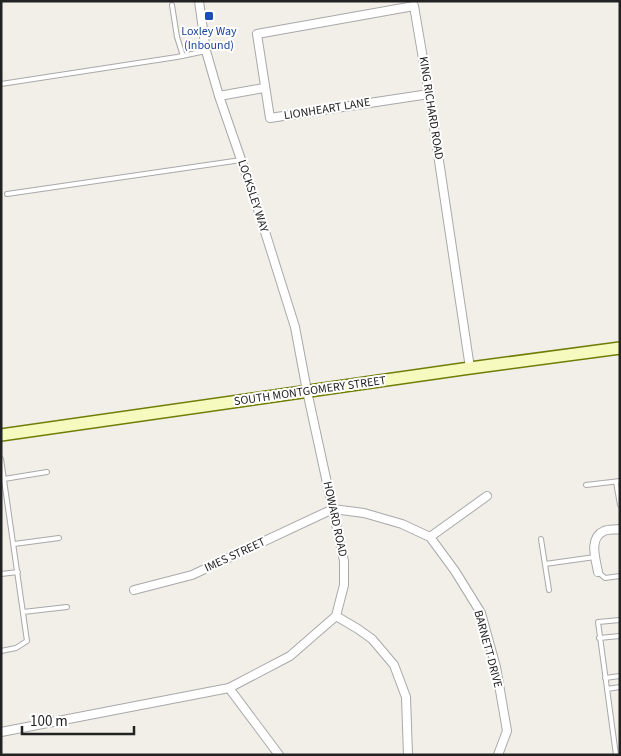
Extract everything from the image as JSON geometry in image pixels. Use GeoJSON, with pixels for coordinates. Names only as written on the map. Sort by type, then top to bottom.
{"type":"FeatureCollection","features":[{"type":"Feature","properties":{"kind":"street","name":"LOCKSLEY WAY"},"geometry":{"type":"LineString","coordinates":[[200,1],[206,51],[219,96],[296,327],[307,391]]}},
{"type":"Feature","properties":{"kind":"street","name":"KING RICHARD ROAD"},"geometry":{"type":"LineString","coordinates":[[264,88],[257,34],[414,6],[470,368]]}},
{"type":"Feature","properties":{"kind":"street","name":"LIONHEART LANE"},"geometry":{"type":"LineString","coordinates":[[264,88],[270,118],[429,94]]}},
{"type":"Feature","properties":{"kind":"street"},"geometry":{"type":"LineString","coordinates":[[219,96],[264,88]]}},
{"type":"Feature","properties":{"kind":"street","name":"SOUTH MONTGOMERY STREET"},"geometry":{"type":"LineString","coordinates":[[1,435],[620,348]]}},
{"type":"Feature","properties":{"kind":"street","name":"HOWARD ROAD"},"geometry":{"type":"LineString","coordinates":[[307,391],[344,561],[344,585],[336,616]]}},
{"type":"Feature","properties":{"kind":"street"},"geometry":{"type":"LineString","coordinates":[[333,509],[364,513],[395,522],[430,537],[487,496]]}},
{"type":"Feature","properties":{"kind":"street","name":"IMES STREET"},"geometry":{"type":"LineString","coordinates":[[134,590],[192,575],[333,509]]}},
{"type":"Feature","properties":{"kind":"street"},"geometry":{"type":"LineString","coordinates":[[598,572],[594,543],[604,531],[620,529]]}},
{"type":"Feature","properties":{"kind":"street","name":"BARNETT DRIVE"},"geometry":{"type":"LineString","coordinates":[[430,537],[455,571],[481,613],[496,667],[507,731],[498,755]]}},
{"type":"Feature","properties":{"kind":"street"},"geometry":{"type":"LineString","coordinates":[[1,732],[229,688],[290,656],[336,616],[372,639],[394,664],[406,697],[408,755]]}},
{"type":"Feature","properties":{"kind":"street"},"geometry":{"type":"LineString","coordinates":[[229,688],[279,755]]}},
{"type":"Feature","properties":{"kind":"lane"},"geometry":{"type":"LineString","coordinates":[[172,5],[183,56]]}},
{"type":"Feature","properties":{"kind":"lane"},"geometry":{"type":"LineString","coordinates":[[1,84],[206,51]]}},
{"type":"Feature","properties":{"kind":"lane"},"geometry":{"type":"LineString","coordinates":[[7,194],[241,160]]}},
{"type":"Feature","properties":{"kind":"lane"},"geometry":{"type":"LineString","coordinates":[[1,459],[28,640],[16,648],[1,651]]}},
{"type":"Feature","properties":{"kind":"lane"},"geometry":{"type":"LineString","coordinates":[[4,479],[47,472]]}},
{"type":"Feature","properties":{"kind":"lane"},"geometry":{"type":"LineString","coordinates":[[586,486],[618,481],[620,505]]}},
{"type":"Feature","properties":{"kind":"lane"},"geometry":{"type":"LineString","coordinates":[[14,544],[59,538]]}},
{"type":"Feature","properties":{"kind":"lane"},"geometry":{"type":"LineString","coordinates":[[541,539],[549,590]]}},
{"type":"Feature","properties":{"kind":"lane"},"geometry":{"type":"LineString","coordinates":[[545,564],[595,556]]}},
{"type":"Feature","properties":{"kind":"lane"},"geometry":{"type":"LineString","coordinates":[[1,574],[18,572]]}},
{"type":"Feature","properties":{"kind":"lane"},"geometry":{"type":"LineString","coordinates":[[598,572],[605,578],[620,576]]}},
{"type":"Feature","properties":{"kind":"lane"},"geometry":{"type":"LineString","coordinates":[[24,612],[67,607]]}},
{"type":"Feature","properties":{"kind":"lane"},"geometry":{"type":"LineString","coordinates":[[616,755],[598,622],[620,620]]}},
{"type":"Feature","properties":{"kind":"lane"},"geometry":{"type":"LineString","coordinates":[[600,638],[620,636]]}},
{"type":"Feature","properties":{"kind":"lane"},"geometry":{"type":"LineString","coordinates":[[605,678],[620,676]]}},
{"type":"Feature","properties":{"kind":"lane"},"geometry":{"type":"LineString","coordinates":[[607,689],[620,687]]}},
{"type":"Feature","properties":{"kind":"place","name":"Loxley Way (Inbound)"},"geometry":{"type":"Point","coordinates":[209,16]}}]}
